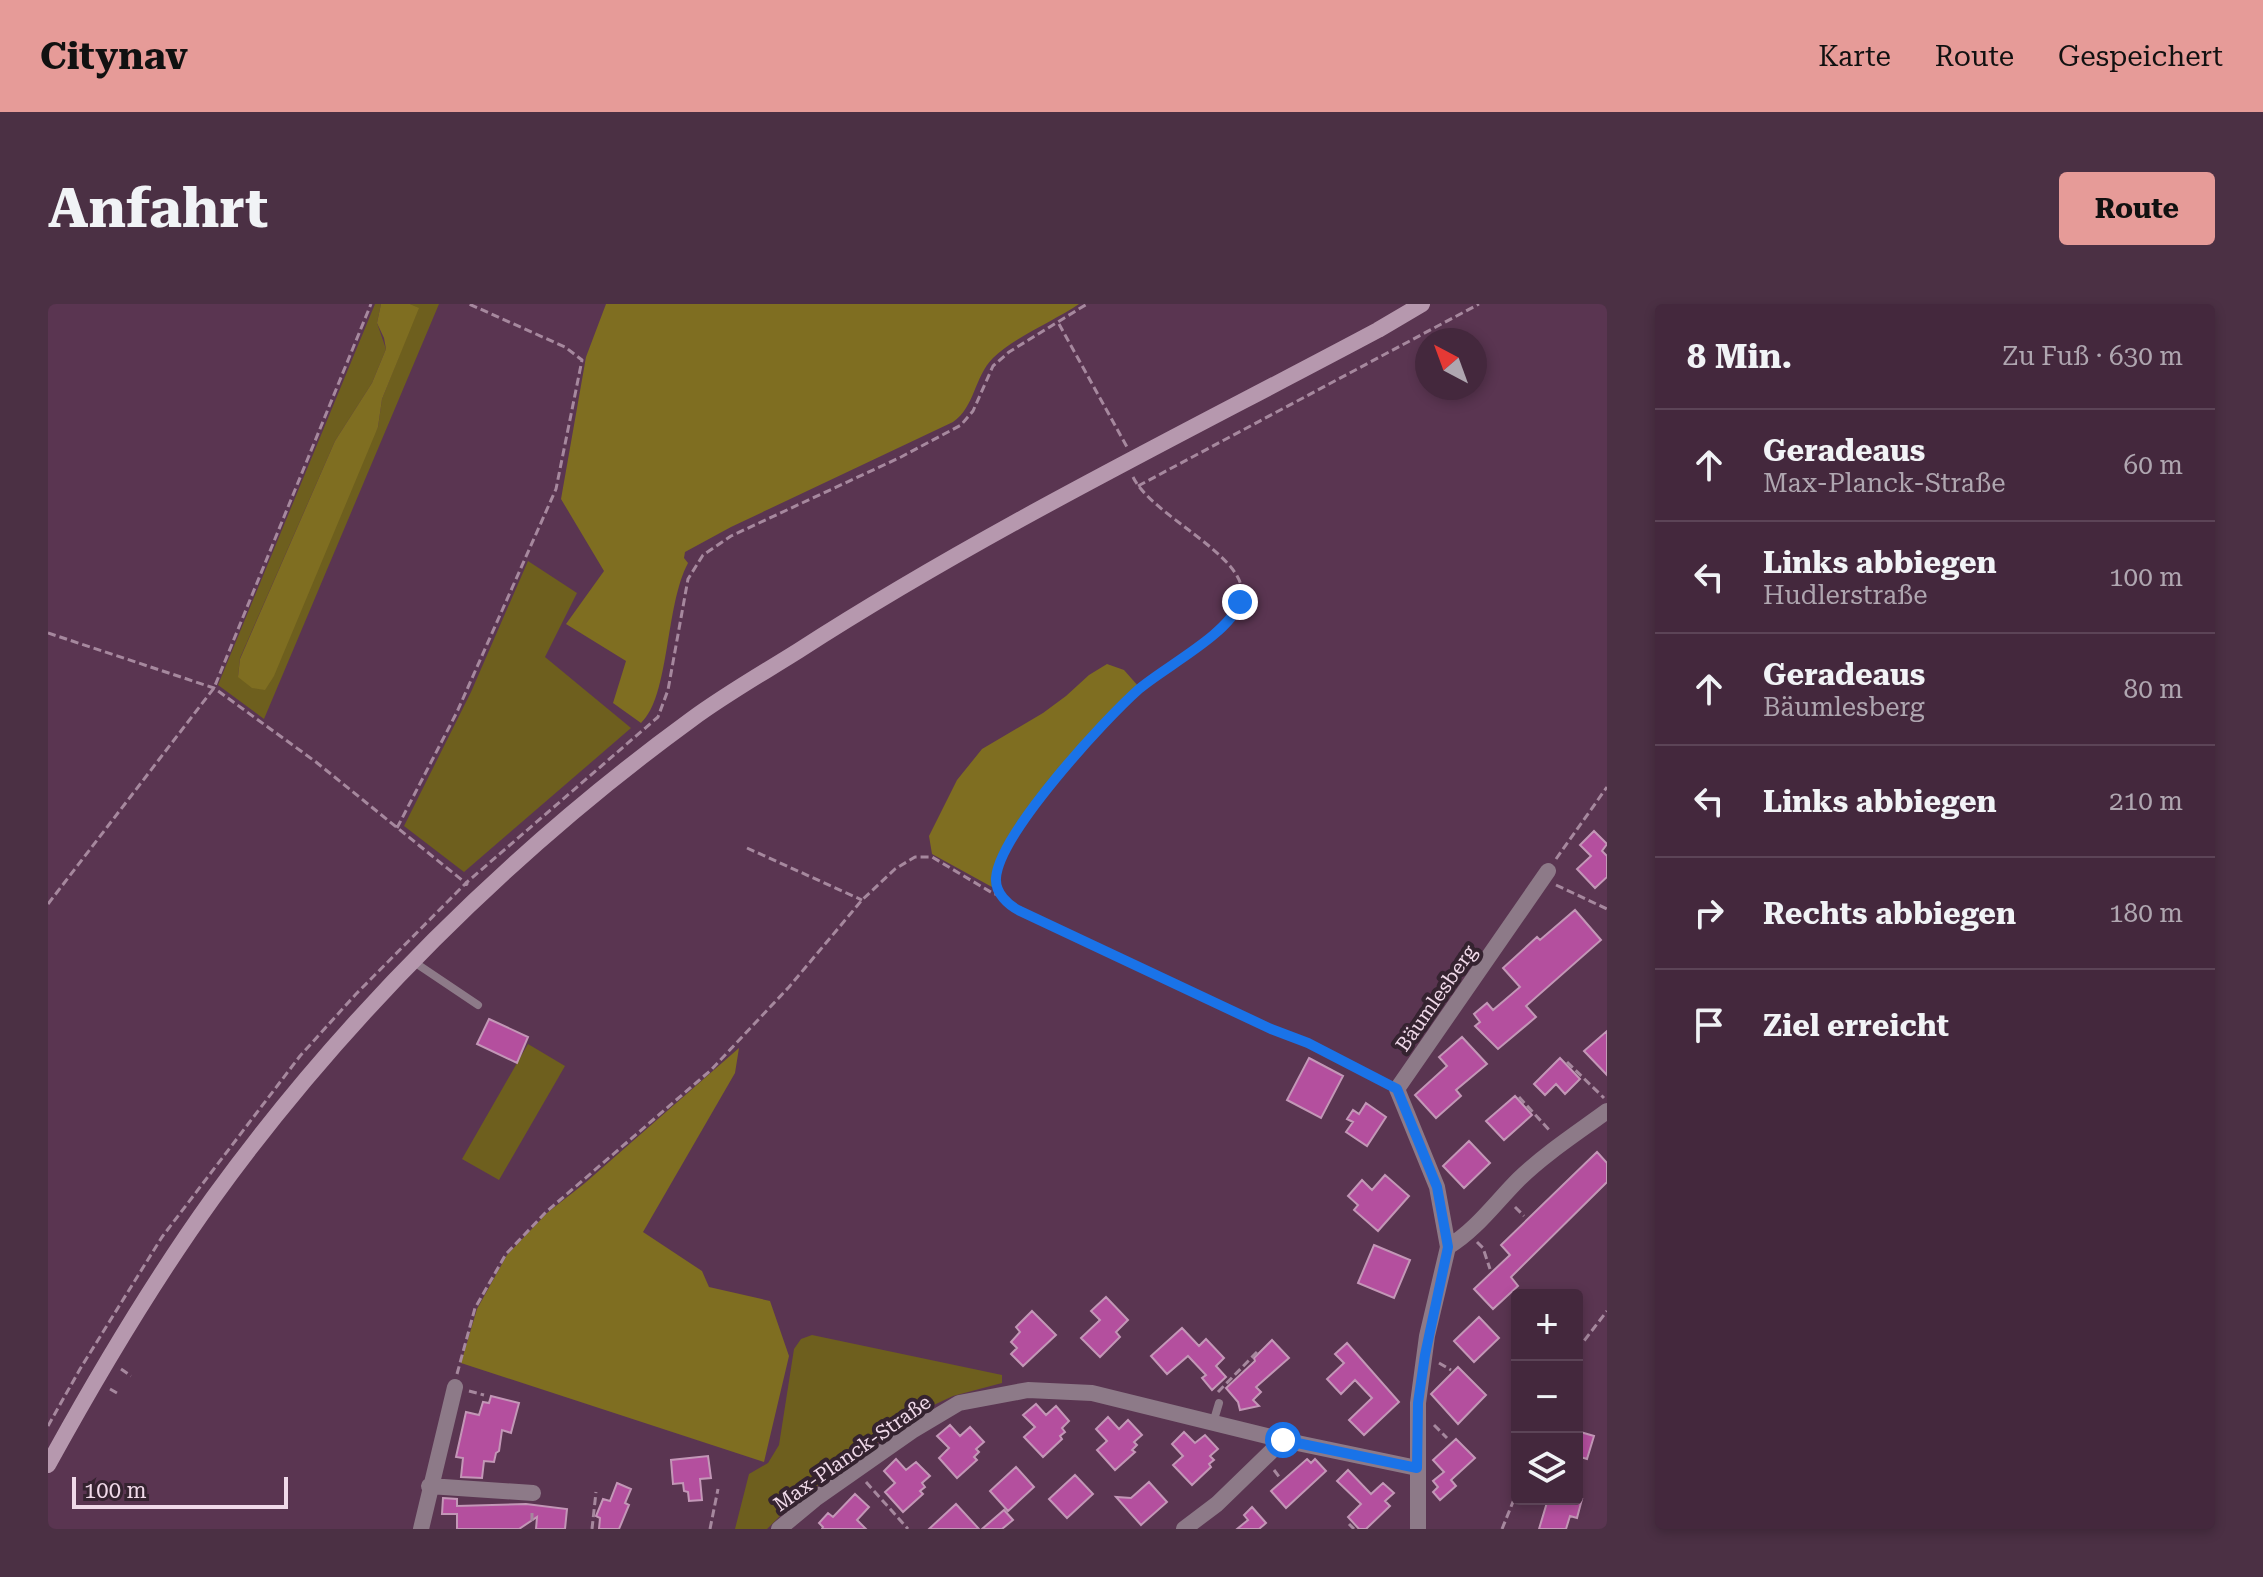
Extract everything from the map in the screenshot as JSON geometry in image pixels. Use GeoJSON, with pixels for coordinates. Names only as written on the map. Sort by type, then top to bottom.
{"type":"FeatureCollection","features":[{"type":"Feature","properties":{"kind":"street"},"geometry":{"type":"LineString","coordinates":[[48,1465],[125,1331],[213,1198],[306,1081],[413,961],[479,897],[589,800],[694,717],[892,590],[1422,304]]}},
{"type":"Feature","properties":{"kind":"street","name":"Bäumlesberg"},"geometry":{"type":"LineString","coordinates":[[1397,1089],[1545,875]]}},
{"type":"Feature","properties":{"kind":"street"},"geometry":{"type":"LineString","coordinates":[[1397,1089],[1437,1187],[1448,1247],[1418,1403],[1418,1529]]}},
{"type":"Feature","properties":{"kind":"street"},"geometry":{"type":"LineString","coordinates":[[1448,1247],[1469,1233],[1520,1179],[1561,1143],[1607,1111]]}},
{"type":"Feature","properties":{"kind":"street"},"geometry":{"type":"LineString","coordinates":[[421,1529],[455,1387]]}},
{"type":"Feature","properties":{"kind":"street","name":"Max-Planck-Straße"},"geometry":{"type":"LineString","coordinates":[[779,1529],[815,1499],[912,1431],[959,1403],[1028,1390],[1092,1393],[1283,1440],[1417,1468]]}},
{"type":"Feature","properties":{"kind":"street"},"geometry":{"type":"LineString","coordinates":[[1184,1529],[1217,1504],[1283,1440]]}},
{"type":"Feature","properties":{"kind":"street"},"geometry":{"type":"LineString","coordinates":[[429,1486],[533,1493]]}},
{"type":"Feature","properties":{"kind":"lane"},"geometry":{"type":"LineString","coordinates":[[413,961],[478,1005]]}},
{"type":"Feature","properties":{"kind":"lane"},"geometry":{"type":"LineString","coordinates":[[1213,1423],[1219,1403]]}},
{"type":"Feature","properties":{"kind":"path"},"geometry":{"type":"LineString","coordinates":[[48,904],[214,688],[371,304]]}},
{"type":"Feature","properties":{"kind":"path"},"geometry":{"type":"LineString","coordinates":[[397,828],[475,673],[556,489],[582,360],[565,347],[469,304]]}},
{"type":"Feature","properties":{"kind":"path"},"geometry":{"type":"LineString","coordinates":[[1138,486],[1479,304]]}},
{"type":"Feature","properties":{"kind":"path"},"geometry":{"type":"LineString","coordinates":[[1059,323],[1134,459],[1133,479],[1145,496],[1222,556],[1237,575],[1242,593],[1237,611],[1224,626],[1149,681],[1123,705],[1041,795],[1012,838],[999,868],[996,884],[1000,894],[1020,911],[1271,1029],[1308,1043],[1397,1089]]}},
{"type":"Feature","properties":{"kind":"path"},"geometry":{"type":"LineString","coordinates":[[48,633],[214,688],[316,762],[466,883],[479,897]]}},
{"type":"Feature","properties":{"kind":"path"},"geometry":{"type":"LineString","coordinates":[[1607,787],[1545,875],[1607,909]]}},
{"type":"Feature","properties":{"kind":"path"},"geometry":{"type":"LineString","coordinates":[[747,848],[862,900]]}},
{"type":"Feature","properties":{"kind":"path"},"geometry":{"type":"LineString","coordinates":[[455,1387],[475,1308],[506,1254],[546,1212],[711,1070],[789,987],[862,900],[895,869],[915,857],[932,857],[994,894],[1000,894]]}},
{"type":"Feature","properties":{"kind":"path"},"geometry":{"type":"LineString","coordinates":[[1567,1062],[1607,1101]]}},
{"type":"Feature","properties":{"kind":"path"},"geometry":{"type":"LineString","coordinates":[[1519,1097],[1561,1143]]}},
{"type":"Feature","properties":{"kind":"path"},"geometry":{"type":"LineString","coordinates":[[1469,1233],[1483,1248],[1490,1269]]}},
{"type":"Feature","properties":{"kind":"path"},"geometry":{"type":"LineString","coordinates":[[1583,1342],[1607,1311]]}},
{"type":"Feature","properties":{"kind":"path"},"geometry":{"type":"LineString","coordinates":[[1219,1403],[1220,1388],[1257,1352]]}},
{"type":"Feature","properties":{"kind":"path"},"geometry":{"type":"LineString","coordinates":[[856,1471],[908,1529]]}},
{"type":"Feature","properties":{"kind":"path"},"geometry":{"type":"LineString","coordinates":[[710,1529],[718,1489]]}},
{"type":"Feature","properties":{"kind":"path"},"geometry":{"type":"LineString","coordinates":[[592,1529],[596,1492]]}},
{"type":"Feature","properties":{"kind":"path"},"geometry":{"type":"LineString","coordinates":[[1502,1529],[1512,1505]]}},
{"type":"Feature","properties":{"kind":"path"},"geometry":{"type":"LineString","coordinates":[[1349,1524],[1354,1529]]}},
{"type":"Feature","properties":{"kind":"shaded area"},"geometry":{"type":"Polygon","coordinates":[[[375,304],[381,304],[377,323],[386,349],[372,383],[335,441],[240,658],[238,677],[378,427],[382,399],[418,308],[410,304],[439,304],[264,719],[218,685],[375,304]]]}},
{"type":"Feature","properties":{"kind":"shaded area"},"geometry":{"type":"Polygon","coordinates":[[[381,304],[410,304],[419,308],[382,399],[378,427],[274,676],[265,690],[252,688],[238,677],[240,659],[335,441],[372,383],[386,349],[377,323],[381,304]]]}},
{"type":"Feature","properties":{"kind":"shaded area"},"geometry":{"type":"Polygon","coordinates":[[[606,304],[1079,304],[993,358],[966,408],[953,422],[731,527],[685,552],[684,558],[688,563],[675,602],[663,672],[650,710],[641,723],[613,703],[626,661],[566,624],[604,571],[561,499],[586,357],[606,304]]]}},
{"type":"Feature","properties":{"kind":"shaded area"},"geometry":{"type":"Polygon","coordinates":[[[528,561],[577,593],[545,657],[631,728],[464,872],[404,826],[471,692],[528,561]]]}},
{"type":"Feature","properties":{"kind":"shaded area"},"geometry":{"type":"Polygon","coordinates":[[[1107,664],[1124,670],[1139,687],[1068,759],[1023,814],[995,866],[992,887],[932,854],[929,836],[957,780],[982,749],[1043,713],[1107,664]]]}},
{"type":"Feature","properties":{"kind":"shaded area"},"geometry":{"type":"Polygon","coordinates":[[[528,1044],[565,1066],[499,1180],[462,1159],[528,1044]]]}},
{"type":"Feature","properties":{"kind":"shaded area"},"geometry":{"type":"Polygon","coordinates":[[[739,1048],[735,1073],[643,1232],[702,1271],[709,1287],[770,1301],[789,1356],[764,1462],[461,1363],[477,1309],[507,1255],[547,1213],[739,1048]]]}},
{"type":"Feature","properties":{"kind":"shaded area"},"geometry":{"type":"Polygon","coordinates":[[[812,1335],[1002,1375],[1002,1383],[953,1396],[923,1410],[791,1505],[767,1529],[735,1529],[749,1474],[768,1463],[779,1445],[794,1349],[801,1339],[812,1335]]]}},
{"type":"Feature","properties":{"kind":"building"},"geometry":{"type":"Polygon","coordinates":[[[1594,831],[1607,844],[1602,851],[1607,856],[1607,877],[1595,888],[1577,869],[1591,856],[1580,845],[1594,831]]]}},
{"type":"Feature","properties":{"kind":"building"},"geometry":{"type":"Polygon","coordinates":[[[1575,910],[1601,940],[1526,1006],[1536,1017],[1498,1049],[1475,1026],[1480,1022],[1474,1014],[1487,1003],[1493,1010],[1520,987],[1503,968],[1537,937],[1540,940],[1575,910]]]}},
{"type":"Feature","properties":{"kind":"building"},"geometry":{"type":"Polygon","coordinates":[[[489,1019],[528,1037],[517,1063],[477,1044],[489,1019]]]}},
{"type":"Feature","properties":{"kind":"building"},"geometry":{"type":"Polygon","coordinates":[[[1607,1031],[1607,1075],[1584,1051],[1607,1031]]]}},
{"type":"Feature","properties":{"kind":"building"},"geometry":{"type":"Polygon","coordinates":[[[1462,1037],[1487,1064],[1456,1090],[1461,1096],[1436,1118],[1415,1095],[1447,1066],[1439,1057],[1462,1037]]]}},
{"type":"Feature","properties":{"kind":"building"},"geometry":{"type":"Polygon","coordinates":[[[1309,1058],[1343,1076],[1321,1118],[1287,1100],[1309,1058]]]}},
{"type":"Feature","properties":{"kind":"building"},"geometry":{"type":"Polygon","coordinates":[[[1560,1058],[1580,1079],[1565,1094],[1556,1084],[1545,1095],[1534,1084],[1560,1058]]]}},
{"type":"Feature","properties":{"kind":"building"},"geometry":{"type":"Polygon","coordinates":[[[1515,1096],[1532,1115],[1504,1140],[1486,1121],[1515,1096]]]}},
{"type":"Feature","properties":{"kind":"building"},"geometry":{"type":"Polygon","coordinates":[[[1366,1103],[1386,1117],[1367,1146],[1346,1132],[1353,1122],[1347,1119],[1353,1110],[1359,1114],[1366,1103]]]}},
{"type":"Feature","properties":{"kind":"building"},"geometry":{"type":"Polygon","coordinates":[[[1469,1141],[1490,1163],[1464,1188],[1443,1166],[1469,1141]]]}},
{"type":"Feature","properties":{"kind":"building"},"geometry":{"type":"Polygon","coordinates":[[[1597,1152],[1607,1163],[1607,1182],[1511,1277],[1518,1286],[1511,1289],[1493,1309],[1474,1289],[1510,1255],[1501,1245],[1597,1152]]]}},
{"type":"Feature","properties":{"kind":"building"},"geometry":{"type":"Polygon","coordinates":[[[1385,1175],[1409,1196],[1378,1231],[1354,1210],[1358,1205],[1348,1196],[1362,1180],[1372,1190],[1385,1175]]]}},
{"type":"Feature","properties":{"kind":"building"},"geometry":{"type":"Polygon","coordinates":[[[1374,1245],[1410,1260],[1394,1298],[1358,1283],[1374,1245]]]}},
{"type":"Feature","properties":{"kind":"building"},"geometry":{"type":"Polygon","coordinates":[[[1106,1297],[1128,1320],[1116,1332],[1120,1337],[1100,1357],[1081,1338],[1100,1320],[1091,1311],[1106,1297]]]}},
{"type":"Feature","properties":{"kind":"building"},"geometry":{"type":"Polygon","coordinates":[[[1032,1311],[1056,1335],[1023,1366],[1011,1354],[1017,1348],[1011,1342],[1020,1332],[1016,1327],[1032,1311]]]}},
{"type":"Feature","properties":{"kind":"building"},"geometry":{"type":"Polygon","coordinates":[[[1479,1317],[1499,1338],[1474,1362],[1454,1341],[1479,1317]]]}},
{"type":"Feature","properties":{"kind":"building"},"geometry":{"type":"Polygon","coordinates":[[[1182,1328],[1199,1346],[1206,1339],[1224,1358],[1216,1366],[1226,1377],[1212,1390],[1202,1378],[1206,1375],[1188,1356],[1167,1374],[1151,1356],[1182,1328]]]}},
{"type":"Feature","properties":{"kind":"building"},"geometry":{"type":"Polygon","coordinates":[[[1272,1340],[1289,1358],[1256,1387],[1261,1392],[1253,1400],[1259,1406],[1240,1410],[1238,1402],[1226,1388],[1272,1340]]]}},
{"type":"Feature","properties":{"kind":"building"},"geometry":{"type":"Polygon","coordinates":[[[1347,1343],[1399,1402],[1364,1435],[1349,1420],[1372,1398],[1355,1380],[1341,1394],[1327,1379],[1344,1363],[1335,1354],[1347,1343]]]}},
{"type":"Feature","properties":{"kind":"building"},"geometry":{"type":"Polygon","coordinates":[[[1458,1367],[1486,1395],[1458,1424],[1431,1394],[1458,1367]]]}},
{"type":"Feature","properties":{"kind":"building"},"geometry":{"type":"Polygon","coordinates":[[[491,1396],[519,1403],[511,1433],[502,1430],[499,1451],[494,1462],[484,1461],[482,1478],[461,1477],[463,1458],[456,1457],[466,1412],[479,1415],[483,1402],[489,1403],[491,1396]]]}},
{"type":"Feature","properties":{"kind":"building"},"geometry":{"type":"Polygon","coordinates":[[[1036,1404],[1046,1415],[1056,1406],[1069,1421],[1062,1428],[1065,1432],[1060,1436],[1062,1439],[1043,1457],[1024,1437],[1035,1427],[1023,1415],[1036,1404]]]}},
{"type":"Feature","properties":{"kind":"building"},"geometry":{"type":"Polygon","coordinates":[[[1108,1417],[1119,1429],[1128,1420],[1142,1435],[1134,1442],[1137,1445],[1132,1450],[1135,1452],[1115,1470],[1097,1450],[1107,1441],[1096,1429],[1108,1417]]]}},
{"type":"Feature","properties":{"kind":"building"},"geometry":{"type":"Polygon","coordinates":[[[950,1425],[960,1436],[970,1427],[984,1442],[976,1449],[979,1452],[974,1457],[977,1460],[957,1478],[939,1458],[949,1448],[937,1436],[950,1425]]]}},
{"type":"Feature","properties":{"kind":"building"},"geometry":{"type":"Polygon","coordinates":[[[1184,1432],[1195,1443],[1205,1435],[1218,1449],[1210,1456],[1214,1460],[1209,1464],[1211,1467],[1192,1485],[1173,1465],[1183,1456],[1172,1444],[1184,1432]]]}},
{"type":"Feature","properties":{"kind":"building"},"geometry":{"type":"Polygon","coordinates":[[[1583,1433],[1594,1436],[1587,1459],[1583,1458],[1583,1433]]]}},
{"type":"Feature","properties":{"kind":"building"},"geometry":{"type":"Polygon","coordinates":[[[1456,1439],[1475,1458],[1451,1480],[1456,1486],[1440,1500],[1433,1492],[1438,1487],[1433,1481],[1444,1472],[1433,1460],[1456,1439]]]}},
{"type":"Feature","properties":{"kind":"building"},"geometry":{"type":"Polygon","coordinates":[[[708,1456],[711,1478],[700,1479],[702,1500],[689,1501],[683,1483],[673,1484],[671,1460],[708,1456]]]}},
{"type":"Feature","properties":{"kind":"building"},"geometry":{"type":"Polygon","coordinates":[[[896,1459],[906,1470],[916,1462],[930,1476],[922,1483],[925,1487],[920,1491],[923,1494],[903,1512],[885,1492],[895,1483],[884,1471],[896,1459]]]}},
{"type":"Feature","properties":{"kind":"building"},"geometry":{"type":"Polygon","coordinates":[[[1307,1459],[1311,1463],[1315,1459],[1326,1471],[1286,1508],[1271,1491],[1307,1459]]]}},
{"type":"Feature","properties":{"kind":"building"},"geometry":{"type":"Polygon","coordinates":[[[1016,1467],[1034,1487],[1008,1511],[990,1491],[1016,1467]]]}},
{"type":"Feature","properties":{"kind":"building"},"geometry":{"type":"Polygon","coordinates":[[[1348,1470],[1371,1494],[1383,1483],[1394,1493],[1385,1501],[1390,1506],[1366,1529],[1359,1529],[1348,1517],[1361,1504],[1337,1481],[1348,1470]]]}},
{"type":"Feature","properties":{"kind":"building"},"geometry":{"type":"Polygon","coordinates":[[[1075,1475],[1093,1494],[1067,1518],[1049,1499],[1075,1475]]]}},
{"type":"Feature","properties":{"kind":"building"},"geometry":{"type":"Polygon","coordinates":[[[1149,1482],[1167,1502],[1141,1525],[1116,1497],[1131,1498],[1149,1482]]]}},
{"type":"Feature","properties":{"kind":"building"},"geometry":{"type":"Polygon","coordinates":[[[617,1483],[631,1489],[625,1503],[629,1505],[619,1529],[599,1529],[600,1518],[596,1516],[603,1499],[610,1501],[617,1483]]]}},
{"type":"Feature","properties":{"kind":"building"},"geometry":{"type":"Polygon","coordinates":[[[855,1494],[869,1507],[857,1520],[866,1529],[822,1529],[819,1523],[828,1513],[833,1517],[855,1494]]]}},
{"type":"Feature","properties":{"kind":"building"},"geometry":{"type":"Polygon","coordinates":[[[443,1498],[457,1499],[457,1506],[526,1504],[567,1509],[565,1529],[536,1529],[537,1517],[519,1529],[457,1529],[457,1514],[442,1514],[443,1498]]]}},
{"type":"Feature","properties":{"kind":"building"},"geometry":{"type":"Polygon","coordinates":[[[956,1504],[979,1529],[929,1529],[956,1504]]]}},
{"type":"Feature","properties":{"kind":"building"},"geometry":{"type":"Polygon","coordinates":[[[1546,1505],[1580,1505],[1577,1518],[1570,1516],[1566,1529],[1539,1529],[1546,1505]]]}},
{"type":"Feature","properties":{"kind":"building"},"geometry":{"type":"Polygon","coordinates":[[[1252,1507],[1266,1523],[1259,1529],[1237,1529],[1248,1520],[1244,1515],[1252,1507]]]}},
{"type":"Feature","properties":{"kind":"building"},"geometry":{"type":"Polygon","coordinates":[[[1004,1510],[1013,1520],[1002,1529],[982,1529],[1004,1510]]]}},
{"type":"Feature","properties":{"kind":"route"},"geometry":{"type":"LineString","coordinates":[[1240,602],[1237,611],[1224,626],[1137,691],[1041,795],[1012,838],[996,875],[996,884],[1000,894],[1012,907],[1271,1029],[1308,1043],[1397,1089],[1437,1187],[1448,1247],[1427,1336],[1418,1403],[1417,1468],[1283,1440]]}}]}
